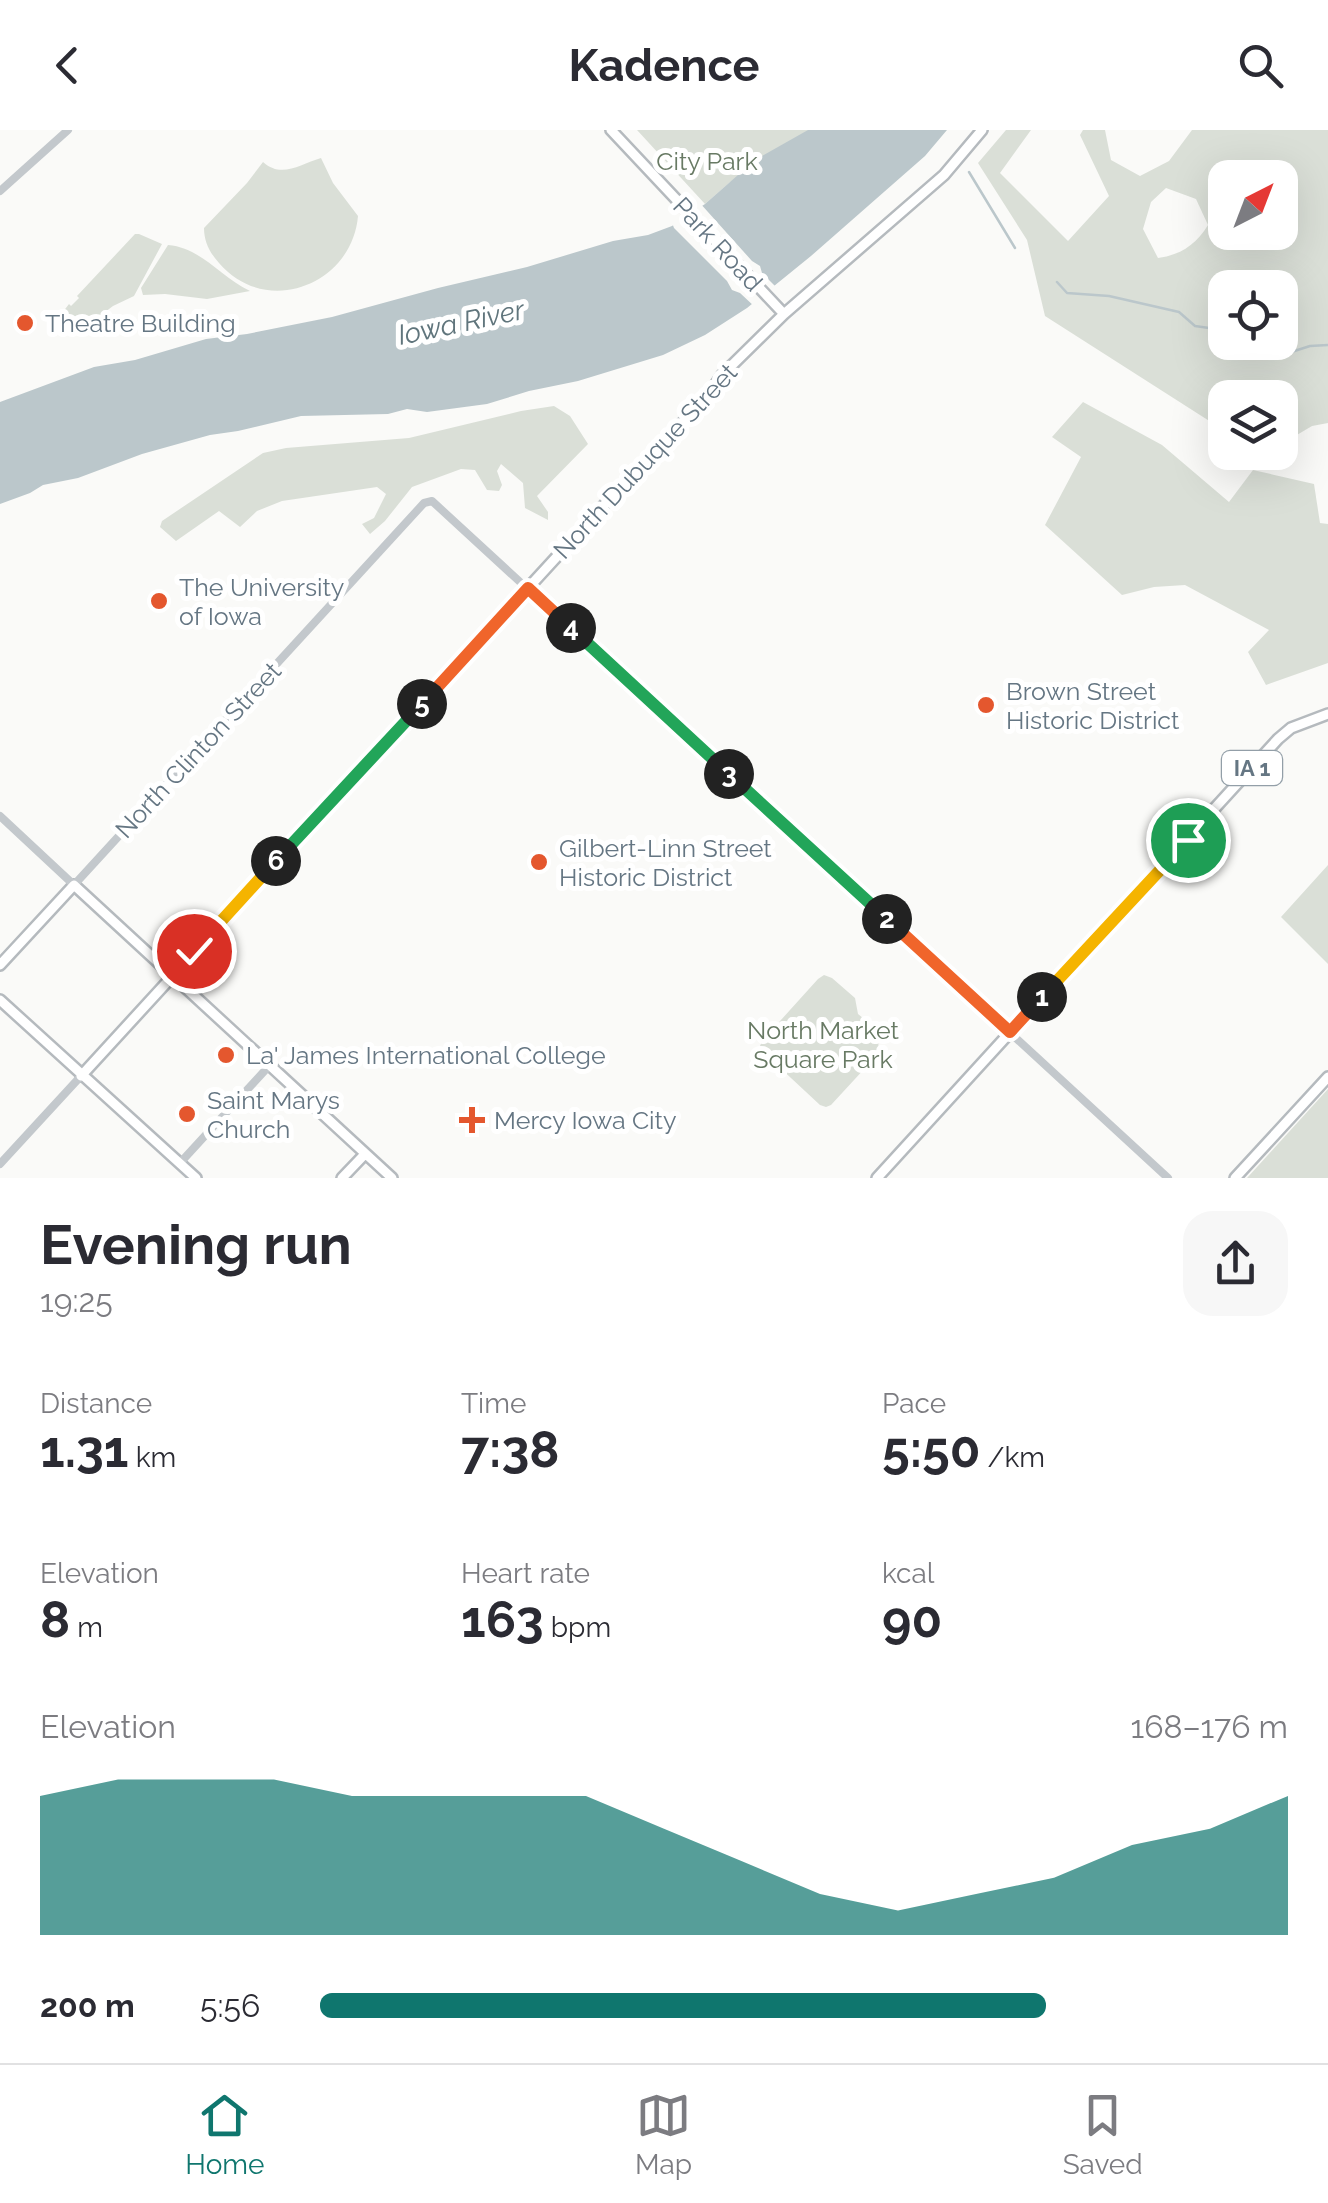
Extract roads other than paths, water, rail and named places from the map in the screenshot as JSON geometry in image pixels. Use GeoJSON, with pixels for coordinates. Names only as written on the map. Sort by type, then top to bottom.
{"type":"FeatureCollection","features":[{"type":"Feature","properties":{"kind":"main road","name":"Park Road"},"geometry":{"type":"LineString","coordinates":[[611,130],[784,314]]}},
{"type":"Feature","properties":{"kind":"main road","name":"North Dubuque Street"},"geometry":{"type":"LineString","coordinates":[[81,1076],[707,397],[722,376],[784,314],[944,175],[982,130]]}},
{"type":"Feature","properties":{"kind":"main road","name":"IA 1"},"geometry":{"type":"LineString","coordinates":[[878,1178],[1278,739],[1292,728],[1328,714]]}},
{"type":"Feature","properties":{"kind":"main road","name":"North Clinton Street"},"geometry":{"type":"LineString","coordinates":[[0,966],[74,885]]}},
{"type":"Feature","properties":{"kind":"main road"},"geometry":{"type":"LineString","coordinates":[[74,885],[392,1178]]}},
{"type":"Feature","properties":{"kind":"main road"},"geometry":{"type":"LineString","coordinates":[[0,1000],[196,1178]]}},
{"type":"Feature","properties":{"kind":"main road"},"geometry":{"type":"LineString","coordinates":[[1236,1178],[1328,1077]]}},
{"type":"Feature","properties":{"kind":"main road"},"geometry":{"type":"LineString","coordinates":[[342,1178],[364,1154]]}},
{"type":"Feature","properties":{"kind":"street"},"geometry":{"type":"LineString","coordinates":[[0,190],[68,130]]}},
{"type":"Feature","properties":{"kind":"street","name":"North Clinton Street"},"geometry":{"type":"LineString","coordinates":[[74,885],[424,503],[432,501],[440,506],[528,588]]}},
{"type":"Feature","properties":{"kind":"street"},"geometry":{"type":"LineString","coordinates":[[528,588],[1168,1178]]}},
{"type":"Feature","properties":{"kind":"street"},"geometry":{"type":"LineString","coordinates":[[0,816],[74,885]]}},
{"type":"Feature","properties":{"kind":"street"},"geometry":{"type":"LineString","coordinates":[[180,1163],[268,1066]]}},
{"type":"Feature","properties":{"kind":"street","name":"North Dubuque Street"},"geometry":{"type":"LineString","coordinates":[[0,1164],[81,1076]]}},
{"type":"Feature","properties":{"kind":"water","name":"Iowa River"},"geometry":{"type":"Polygon","coordinates":[[[808,130],[947,130],[925,156],[747,308],[705,335],[663,355],[487,404],[427,412],[407,409],[388,414],[301,416],[210,435],[78,478],[43,485],[0,504],[0,402],[94,367],[135,360],[206,339],[332,317],[648,235],[672,226],[705,204],[755,160],[808,130]]]}},
{"type":"Feature","properties":{"kind":"waterway"},"geometry":{"type":"LineString","coordinates":[[969,172],[1015,248]]}},
{"type":"Feature","properties":{"kind":"waterway"},"geometry":{"type":"LineString","coordinates":[[1057,282],[1067,293],[1109,296],[1179,312],[1195,326],[1208,328]]}},
{"type":"Feature","properties":{"kind":"waterway"},"geometry":{"type":"LineString","coordinates":[[1298,350],[1328,345]]}},
{"type":"Feature","properties":{"kind":"place","name":"Theatre Building"},"geometry":{"type":"Point","coordinates":[25,323]}},
{"type":"Feature","properties":{"kind":"place","name":"The University of Iowa"},"geometry":{"type":"Point","coordinates":[159,601]}},
{"type":"Feature","properties":{"kind":"place","name":"Brown Street Historic District"},"geometry":{"type":"Point","coordinates":[986,705]}},
{"type":"Feature","properties":{"kind":"place","name":"Gilbert-Linn Street Historic District"},"geometry":{"type":"Point","coordinates":[539,862]}},
{"type":"Feature","properties":{"kind":"place","name":"La' James International College"},"geometry":{"type":"Point","coordinates":[226,1055]}},
{"type":"Feature","properties":{"kind":"place","name":"Saint Marys Church"},"geometry":{"type":"Point","coordinates":[187,1114]}},
{"type":"Feature","properties":{"kind":"place","name":"Mercy Iowa City"},"geometry":{"type":"Point","coordinates":[472,1120]}},
{"type":"Feature","properties":{"kind":"park label","name":"City Park"},"geometry":{"type":"Point","coordinates":[707,161]}},
{"type":"Feature","properties":{"kind":"park label","name":"North Market Square Park"},"geometry":{"type":"Point","coordinates":[823,1044]}}]}
